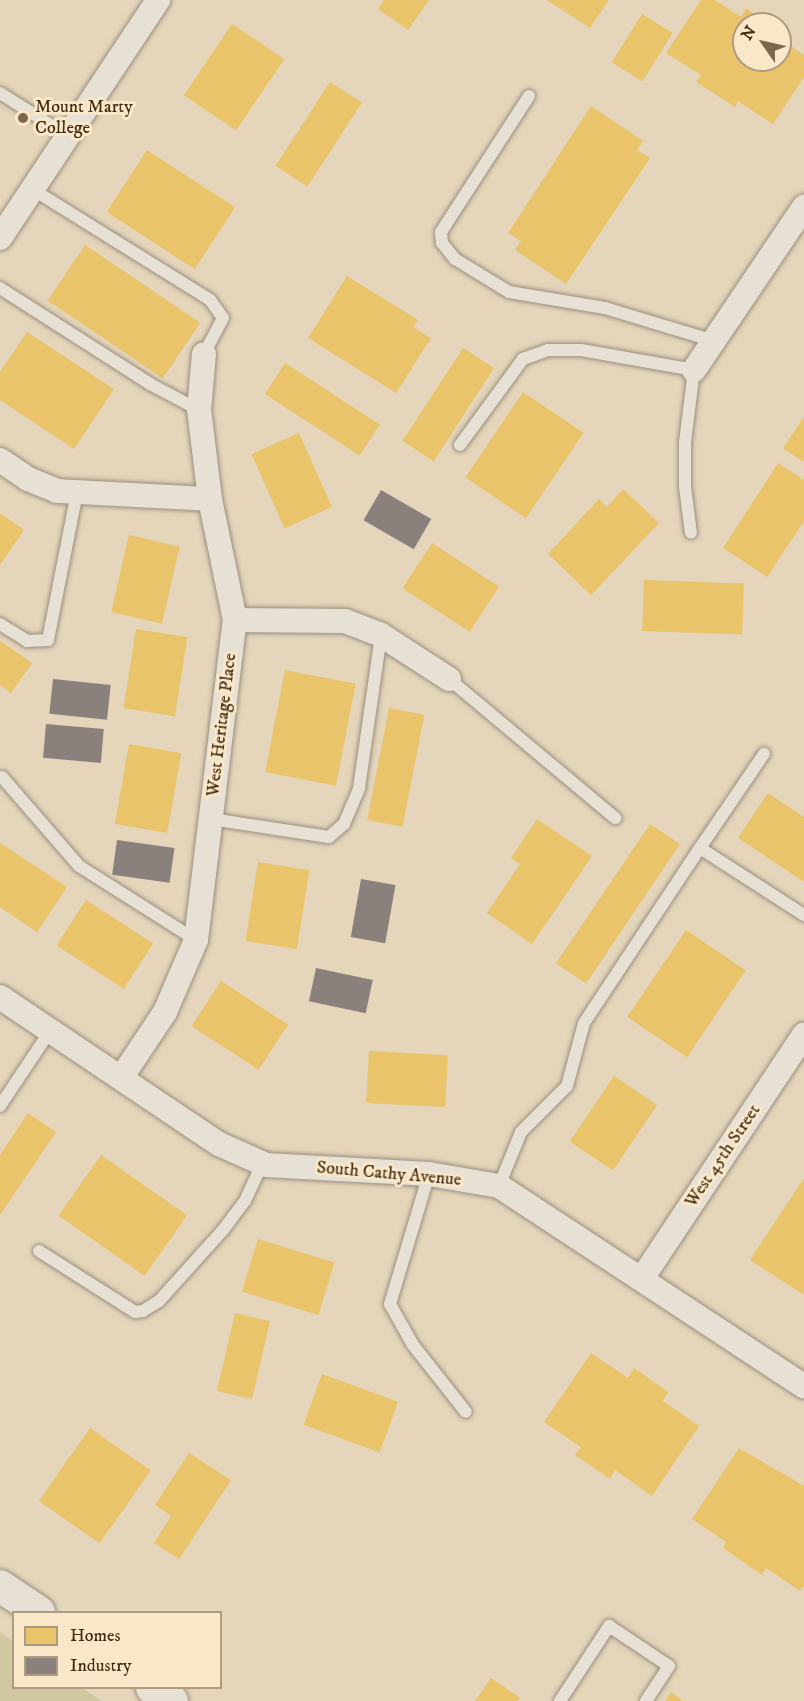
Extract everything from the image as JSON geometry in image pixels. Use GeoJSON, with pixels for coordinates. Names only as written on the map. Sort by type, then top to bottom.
{"type":"FeatureCollection","features":[{"type":"Feature","properties":{"kind":"street"},"geometry":{"type":"LineString","coordinates":[[0,237],[158,0]]}},
{"type":"Feature","properties":{"kind":"street"},"geometry":{"type":"LineString","coordinates":[[694,370],[804,207]]}},
{"type":"Feature","properties":{"kind":"street","name":"West Heritage Place"},"geometry":{"type":"LineString","coordinates":[[121,1078],[165,1012],[196,940],[235,620],[210,499],[199,410],[204,354]]}},
{"type":"Feature","properties":{"kind":"street"},"geometry":{"type":"LineString","coordinates":[[0,460],[28,479],[57,491],[210,499]]}},
{"type":"Feature","properties":{"kind":"street"},"geometry":{"type":"LineString","coordinates":[[235,620],[345,621],[381,635],[449,679]]}},
{"type":"Feature","properties":{"kind":"street","name":"South Cathy Avenue"},"geometry":{"type":"LineString","coordinates":[[0,998],[219,1144],[262,1164],[429,1174],[499,1186],[643,1277],[803,1384]]}},
{"type":"Feature","properties":{"kind":"street","name":"West 45th Street"},"geometry":{"type":"LineString","coordinates":[[643,1277],[804,1035]]}},
{"type":"Feature","properties":{"kind":"street"},"geometry":{"type":"LineString","coordinates":[[0,1586],[38,1611]]}},
{"type":"Feature","properties":{"kind":"lane"},"geometry":{"type":"LineString","coordinates":[[0,93],[68,136]]}},
{"type":"Feature","properties":{"kind":"lane"},"geometry":{"type":"LineString","coordinates":[[529,96],[441,232],[442,243],[454,259],[509,292],[605,308],[714,341]]}},
{"type":"Feature","properties":{"kind":"lane"},"geometry":{"type":"LineString","coordinates":[[32,189],[210,300],[223,318],[204,354]]}},
{"type":"Feature","properties":{"kind":"lane"},"geometry":{"type":"LineString","coordinates":[[0,288],[150,384],[199,410]]}},
{"type":"Feature","properties":{"kind":"lane"},"geometry":{"type":"LineString","coordinates":[[460,446],[523,359],[548,350],[581,350],[694,370],[685,442],[685,488],[692,533]]}},
{"type":"Feature","properties":{"kind":"lane"},"geometry":{"type":"LineString","coordinates":[[0,624],[27,640],[48,640],[76,492]]}},
{"type":"Feature","properties":{"kind":"lane"},"geometry":{"type":"LineString","coordinates":[[211,819],[329,837],[344,824],[359,788],[381,635]]}},
{"type":"Feature","properties":{"kind":"lane"},"geometry":{"type":"LineString","coordinates":[[449,679],[615,818]]}},
{"type":"Feature","properties":{"kind":"lane"},"geometry":{"type":"LineString","coordinates":[[499,1186],[520,1132],[567,1086],[584,1023],[764,754]]}},
{"type":"Feature","properties":{"kind":"lane"},"geometry":{"type":"LineString","coordinates":[[1,777],[79,866],[196,940]]}},
{"type":"Feature","properties":{"kind":"lane"},"geometry":{"type":"LineString","coordinates":[[700,848],[804,915]]}},
{"type":"Feature","properties":{"kind":"lane"},"geometry":{"type":"LineString","coordinates":[[0,1106],[50,1031]]}},
{"type":"Feature","properties":{"kind":"lane"},"geometry":{"type":"LineString","coordinates":[[39,1251],[135,1312],[143,1311],[159,1301],[223,1230],[245,1201],[262,1164]]}},
{"type":"Feature","properties":{"kind":"lane"},"geometry":{"type":"LineString","coordinates":[[429,1174],[390,1304],[413,1346],[466,1412]]}},
{"type":"Feature","properties":{"kind":"lane"},"geometry":{"type":"LineString","coordinates":[[560,1701],[609,1626],[669,1666],[646,1701]]}},
{"type":"Feature","properties":{"kind":"shaded area"},"geometry":{"type":"Polygon","coordinates":[[[0,1632],[12,1640],[12,1689],[84,1689],[102,1701],[0,1701],[0,1632]]]}},
{"type":"Feature","properties":{"kind":"building: Homes"},"geometry":{"type":"Polygon","coordinates":[[[384,0],[429,0],[408,30],[378,9],[384,0]]]}},
{"type":"Feature","properties":{"kind":"building: Homes"},"geometry":{"type":"Polygon","coordinates":[[[547,0],[609,0],[590,28],[547,0]]]}},
{"type":"Feature","properties":{"kind":"building: Homes"},"geometry":{"type":"Polygon","coordinates":[[[701,0],[715,0],[733,12],[732,72],[792,72],[792,47],[804,55],[804,77],[773,124],[738,101],[735,107],[696,82],[701,75],[666,53],[701,0]]]}},
{"type":"Feature","properties":{"kind":"building: Homes"},"geometry":{"type":"Polygon","coordinates":[[[642,14],[673,33],[642,81],[612,62],[642,14]]]}},
{"type":"Feature","properties":{"kind":"building: Homes"},"geometry":{"type":"Polygon","coordinates":[[[232,24],[284,59],[236,131],[184,95],[232,24]]]}},
{"type":"Feature","properties":{"kind":"building: Homes"},"geometry":{"type":"Polygon","coordinates":[[[330,82],[362,103],[307,187],[276,166],[330,82]]]}},
{"type":"Feature","properties":{"kind":"building: Homes"},"geometry":{"type":"Polygon","coordinates":[[[591,106],[643,141],[637,150],[650,158],[566,284],[515,250],[521,241],[508,233],[591,106]]]}},
{"type":"Feature","properties":{"kind":"building: Homes"},"geometry":{"type":"Polygon","coordinates":[[[147,150],[235,207],[195,269],[107,212],[147,150]]]}},
{"type":"Feature","properties":{"kind":"building: Homes"},"geometry":{"type":"Polygon","coordinates":[[[85,245],[200,323],[163,378],[48,301],[85,245]]]}},
{"type":"Feature","properties":{"kind":"building: Homes"},"geometry":{"type":"Polygon","coordinates":[[[347,276],[418,320],[413,327],[431,338],[396,393],[308,338],[347,276]]]}},
{"type":"Feature","properties":{"kind":"building: Homes"},"geometry":{"type":"Polygon","coordinates":[[[27,332],[114,389],[74,449],[0,400],[0,372],[27,332]]]}},
{"type":"Feature","properties":{"kind":"building: Homes"},"geometry":{"type":"Polygon","coordinates":[[[463,348],[494,368],[434,461],[403,441],[463,348]]]}},
{"type":"Feature","properties":{"kind":"building: Homes"},"geometry":{"type":"Polygon","coordinates":[[[285,363],[380,425],[360,456],[265,394],[285,363]]]}},
{"type":"Feature","properties":{"kind":"building: Homes"},"geometry":{"type":"Polygon","coordinates":[[[523,392],[584,433],[526,518],[465,477],[523,392]]]}},
{"type":"Feature","properties":{"kind":"building: Homes"},"geometry":{"type":"Polygon","coordinates":[[[804,417],[804,462],[783,448],[804,417]]]}},
{"type":"Feature","properties":{"kind":"building: Homes"},"geometry":{"type":"Polygon","coordinates":[[[299,433],[332,507],[284,528],[251,454],[299,433]]]}},
{"type":"Feature","properties":{"kind":"building: Homes"},"geometry":{"type":"Polygon","coordinates":[[[778,463],[804,480],[804,521],[767,577],[723,548],[778,463]]]}},
{"type":"Feature","properties":{"kind":"building: Homes"},"geometry":{"type":"Polygon","coordinates":[[[623,489],[659,523],[591,595],[548,554],[599,499],[607,507],[623,489]]]}},
{"type":"Feature","properties":{"kind":"building: Homes"},"geometry":{"type":"Polygon","coordinates":[[[0,513],[24,530],[0,565],[0,513]]]}},
{"type":"Feature","properties":{"kind":"building: Homes"},"geometry":{"type":"Polygon","coordinates":[[[129,535],[180,547],[162,624],[111,612],[129,535]]]}},
{"type":"Feature","properties":{"kind":"building: Homes"},"geometry":{"type":"Polygon","coordinates":[[[432,543],[499,587],[470,632],[403,588],[432,543]]]}},
{"type":"Feature","properties":{"kind":"building: Homes"},"geometry":{"type":"Polygon","coordinates":[[[644,580],[744,583],[742,634],[642,631],[644,580]]]}},
{"type":"Feature","properties":{"kind":"building: Homes"},"geometry":{"type":"Polygon","coordinates":[[[136,629],[187,637],[175,716],[123,708],[136,629]]]}},
{"type":"Feature","properties":{"kind":"building: Homes"},"geometry":{"type":"Polygon","coordinates":[[[0,641],[32,663],[11,693],[0,685],[0,641]]]}},
{"type":"Feature","properties":{"kind":"building: Homes"},"geometry":{"type":"Polygon","coordinates":[[[285,670],[356,684],[336,786],[265,772],[285,670]]]}},
{"type":"Feature","properties":{"kind":"building: Homes"},"geometry":{"type":"Polygon","coordinates":[[[389,708],[424,715],[403,827],[367,820],[389,708]]]}},
{"type":"Feature","properties":{"kind":"building: Homes"},"geometry":{"type":"Polygon","coordinates":[[[129,744],[181,753],[167,833],[115,824],[129,744]]]}},
{"type":"Feature","properties":{"kind":"building: Homes"},"geometry":{"type":"Polygon","coordinates":[[[768,793],[804,817],[804,882],[738,838],[768,793]]]}},
{"type":"Feature","properties":{"kind":"building: Homes"},"geometry":{"type":"Polygon","coordinates":[[[537,819],[592,856],[532,944],[487,913],[520,864],[511,858],[537,819]]]}},
{"type":"Feature","properties":{"kind":"building: Homes"},"geometry":{"type":"Polygon","coordinates":[[[650,824],[680,844],[586,983],[556,963],[650,824]]]}},
{"type":"Feature","properties":{"kind":"building: Homes"},"geometry":{"type":"Polygon","coordinates":[[[0,843],[67,887],[37,932],[0,907],[0,843]]]}},
{"type":"Feature","properties":{"kind":"building: Homes"},"geometry":{"type":"Polygon","coordinates":[[[258,862],[309,870],[297,949],[245,941],[258,862]]]}},
{"type":"Feature","properties":{"kind":"building: Homes"},"geometry":{"type":"Polygon","coordinates":[[[86,900],[153,944],[124,989],[57,945],[86,900]]]}},
{"type":"Feature","properties":{"kind":"building: Homes"},"geometry":{"type":"Polygon","coordinates":[[[686,930],[746,970],[687,1057],[627,1017],[686,930]]]}},
{"type":"Feature","properties":{"kind":"building: Homes"},"geometry":{"type":"Polygon","coordinates":[[[221,981],[288,1025],[259,1070],[192,1026],[221,981]]]}},
{"type":"Feature","properties":{"kind":"building: Homes"},"geometry":{"type":"Polygon","coordinates":[[[369,1051],[448,1055],[445,1107],[366,1103],[369,1051]]]}},
{"type":"Feature","properties":{"kind":"building: Homes"},"geometry":{"type":"Polygon","coordinates":[[[614,1076],[657,1105],[613,1171],[570,1141],[614,1076]]]}},
{"type":"Feature","properties":{"kind":"building: Homes"},"geometry":{"type":"Polygon","coordinates":[[[28,1113],[56,1132],[0,1215],[0,1155],[28,1113]]]}},
{"type":"Feature","properties":{"kind":"building: Homes"},"geometry":{"type":"Polygon","coordinates":[[[101,1155],[187,1215],[145,1276],[59,1216],[101,1155]]]}},
{"type":"Feature","properties":{"kind":"building: Homes"},"geometry":{"type":"Polygon","coordinates":[[[804,1178],[804,1295],[750,1260],[804,1178]]]}},
{"type":"Feature","properties":{"kind":"building: Homes"},"geometry":{"type":"Polygon","coordinates":[[[258,1239],[335,1262],[318,1315],[242,1292],[258,1239]]]}},
{"type":"Feature","properties":{"kind":"building: Homes"},"geometry":{"type":"Polygon","coordinates":[[[235,1313],[270,1321],[252,1399],[217,1391],[235,1313]]]}},
{"type":"Feature","properties":{"kind":"building: Homes"},"geometry":{"type":"Polygon","coordinates":[[[591,1353],[628,1378],[634,1368],[668,1392],[663,1401],[699,1426],[652,1496],[615,1470],[610,1479],[575,1455],[581,1447],[544,1422],[591,1353]]]}},
{"type":"Feature","properties":{"kind":"building: Homes"},"geometry":{"type":"Polygon","coordinates":[[[322,1374],[398,1402],[380,1452],[304,1425],[322,1374]]]}},
{"type":"Feature","properties":{"kind":"building: Homes"},"geometry":{"type":"Polygon","coordinates":[[[90,1428],[151,1470],[100,1543],[39,1501],[90,1428]]]}},
{"type":"Feature","properties":{"kind":"building: Homes"},"geometry":{"type":"Polygon","coordinates":[[[739,1448],[804,1486],[804,1586],[800,1591],[766,1568],[762,1575],[723,1548],[726,1542],[692,1519],[739,1448]]]}},
{"type":"Feature","properties":{"kind":"building: Homes"},"geometry":{"type":"Polygon","coordinates":[[[189,1453],[231,1480],[179,1559],[154,1543],[171,1516],[155,1505],[189,1453]]]}},
{"type":"Feature","properties":{"kind":"building: Homes"},"geometry":{"type":"Polygon","coordinates":[[[491,1678],[520,1698],[518,1701],[475,1701],[491,1678]]]}},
{"type":"Feature","properties":{"kind":"building: Homes"},"geometry":{"type":"Polygon","coordinates":[[[671,1692],[683,1701],[665,1701],[671,1692]]]}},
{"type":"Feature","properties":{"kind":"building: Industry"},"geometry":{"type":"Polygon","coordinates":[[[381,490],[431,519],[414,549],[364,520],[381,490]]]}},
{"type":"Feature","properties":{"kind":"building: Industry"},"geometry":{"type":"Polygon","coordinates":[[[53,679],[111,685],[107,720],[49,714],[53,679]]]}},
{"type":"Feature","properties":{"kind":"building: Industry"},"geometry":{"type":"Polygon","coordinates":[[[46,724],[104,729],[101,763],[43,758],[46,724]]]}},
{"type":"Feature","properties":{"kind":"building: Industry"},"geometry":{"type":"Polygon","coordinates":[[[117,840],[174,848],[170,883],[112,875],[117,840]]]}},
{"type":"Feature","properties":{"kind":"building: Industry"},"geometry":{"type":"Polygon","coordinates":[[[361,879],[395,885],[385,943],[351,937],[361,879]]]}},
{"type":"Feature","properties":{"kind":"building: Industry"},"geometry":{"type":"Polygon","coordinates":[[[316,968],[373,980],[366,1013],[309,1001],[316,968]]]}},
{"type":"Feature","properties":{"kind":"place","name":"Mount Marty College"},"geometry":{"type":"Point","coordinates":[23,118]}}]}
